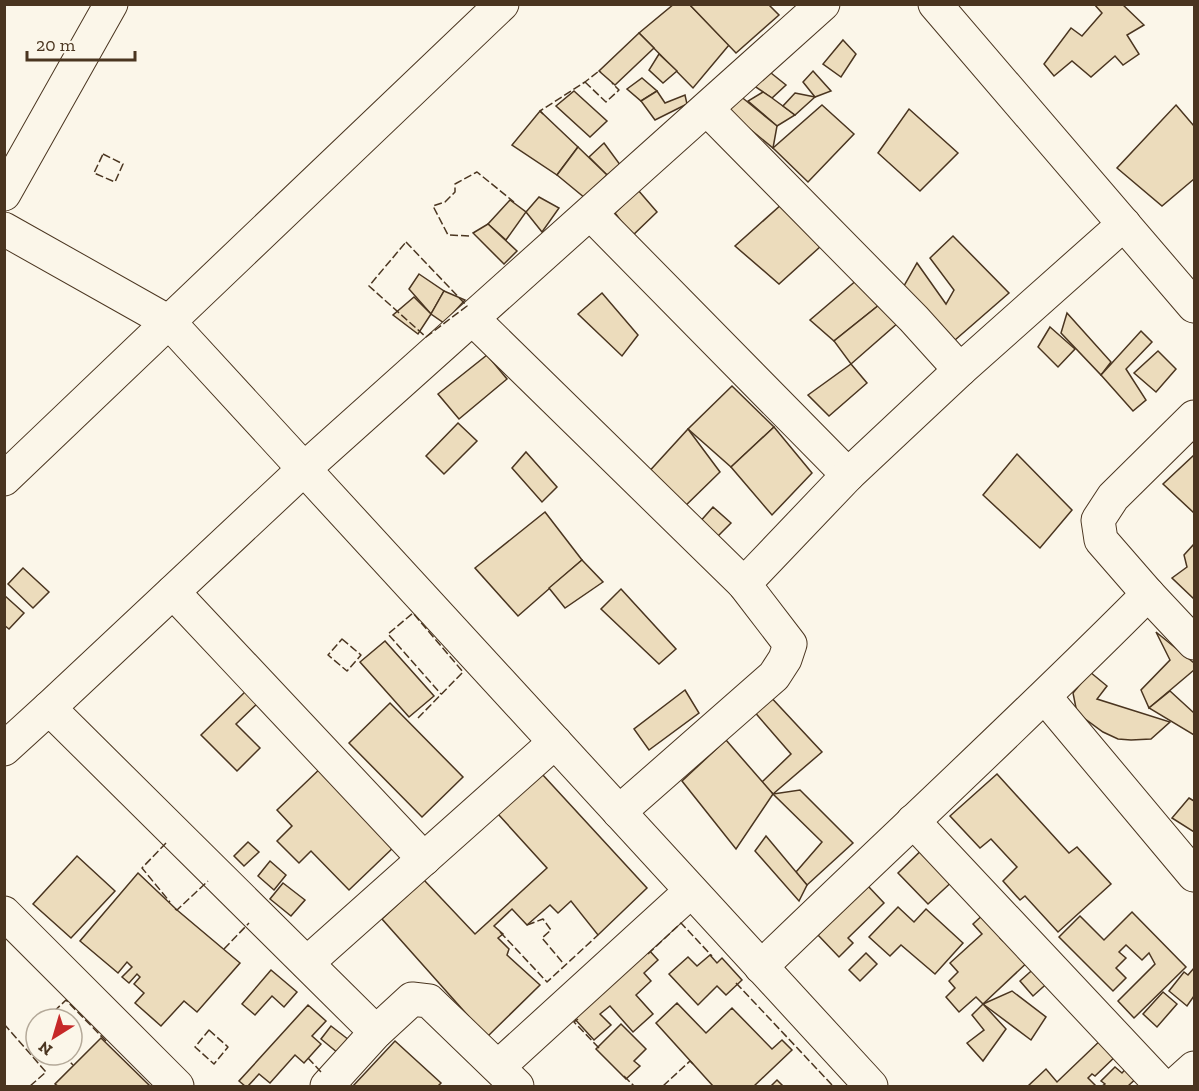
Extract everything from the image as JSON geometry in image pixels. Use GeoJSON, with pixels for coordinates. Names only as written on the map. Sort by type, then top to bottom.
{"type":"FeatureCollection","features":[{"type":"Feature","properties":{"kind":"street"},"geometry":{"type":"LineString","coordinates":[[4,194],[111,4]]}},
{"type":"Feature","properties":{"kind":"street"},"geometry":{"type":"LineString","coordinates":[[4,479],[502,4]]}},
{"type":"Feature","properties":{"kind":"street"},"geometry":{"type":"LineString","coordinates":[[4,749],[304,469],[823,4]]}},
{"type":"Feature","properties":{"kind":"street"},"geometry":{"type":"LineString","coordinates":[[935,4],[1194,304]]}},
{"type":"Feature","properties":{"kind":"street"},"geometry":{"type":"LineString","coordinates":[[707,109],[914,319],[960,370]]}},
{"type":"Feature","properties":{"kind":"street"},"geometry":{"type":"LineString","coordinates":[[591,214],[848,475]]}},
{"type":"Feature","properties":{"kind":"street"},"geometry":{"type":"LineString","coordinates":[[744,584],[848,475],[960,370],[1124,224]]}},
{"type":"Feature","properties":{"kind":"street"},"geometry":{"type":"LineString","coordinates":[[4,230],[169,322],[871,1086]]}},
{"type":"Feature","properties":{"kind":"street"},"geometry":{"type":"LineString","coordinates":[[473,320],[744,584],[790,644],[785,659],[774,676],[619,812]]}},
{"type":"Feature","properties":{"kind":"street"},"geometry":{"type":"LineString","coordinates":[[1194,417],[1113,497],[1098,520],[1101,540],[1194,643]]}},
{"type":"Feature","properties":{"kind":"street"},"geometry":{"type":"LineString","coordinates":[[173,592],[424,859]]}},
{"type":"Feature","properties":{"kind":"street"},"geometry":{"type":"LineString","coordinates":[[761,967],[1045,698],[1148,594]]}},
{"type":"Feature","properties":{"kind":"street"},"geometry":{"type":"LineString","coordinates":[[1045,698],[1194,875]]}},
{"type":"Feature","properties":{"kind":"street"},"geometry":{"type":"LineString","coordinates":[[49,708],[376,1032]]}},
{"type":"Feature","properties":{"kind":"street"},"geometry":{"type":"LineString","coordinates":[[307,963],[555,742]]}},
{"type":"Feature","properties":{"kind":"street"},"geometry":{"type":"LineString","coordinates":[[913,821],[1162,1086]]}},
{"type":"Feature","properties":{"kind":"street"},"geometry":{"type":"LineString","coordinates":[[327,1086],[376,1032],[412,999],[429,1001],[507,1077],[628,946],[691,891]]}},
{"type":"Feature","properties":{"kind":"street"},"geometry":{"type":"LineString","coordinates":[[4,913],[177,1086]]}},
{"type":"Feature","properties":{"kind":"street"},"geometry":{"type":"LineString","coordinates":[[1174,1086],[1194,1068]]}},
{"type":"Feature","properties":{"kind":"building"},"geometry":{"type":"Polygon","coordinates":[[[674,4],[689,4],[729,45],[693,88],[639,33],[674,4]]]}},
{"type":"Feature","properties":{"kind":"building"},"geometry":{"type":"Polygon","coordinates":[[[689,4],[768,4],[779,15],[736,53],[689,4]]]}},
{"type":"Feature","properties":{"kind":"building"},"geometry":{"type":"Polygon","coordinates":[[[1094,4],[1122,4],[1144,25],[1127,35],[1139,54],[1123,65],[1115,56],[1091,77],[1072,61],[1054,76],[1044,64],[1071,28],[1082,36],[1102,13],[1094,4]]]}},
{"type":"Feature","properties":{"kind":"building"},"geometry":{"type":"Polygon","coordinates":[[[639,33],[654,48],[615,85],[599,71],[639,33]]]}},
{"type":"Feature","properties":{"kind":"building"},"geometry":{"type":"Polygon","coordinates":[[[843,40],[856,54],[841,77],[823,64],[843,40]]]}},
{"type":"Feature","properties":{"kind":"building"},"geometry":{"type":"Polygon","coordinates":[[[659,54],[677,71],[663,83],[649,70],[659,54]]]}},
{"type":"Feature","properties":{"kind":"building"},"geometry":{"type":"Polygon","coordinates":[[[766,69],[786,85],[772,98],[753,85],[766,69]]]}},
{"type":"Feature","properties":{"kind":"building"},"geometry":{"type":"Polygon","coordinates":[[[813,71],[831,91],[815,97],[803,82],[813,71]]]}},
{"type":"Feature","properties":{"kind":"building"},"geometry":{"type":"Polygon","coordinates":[[[642,78],[657,91],[641,101],[627,89],[642,78]]]}},
{"type":"Feature","properties":{"kind":"building"},"geometry":{"type":"Polygon","coordinates":[[[574,91],[607,121],[590,137],[556,106],[574,91]]]}},
{"type":"Feature","properties":{"kind":"building"},"geometry":{"type":"Polygon","coordinates":[[[657,91],[665,103],[685,95],[687,104],[655,120],[641,101],[657,91]]]}},
{"type":"Feature","properties":{"kind":"building"},"geometry":{"type":"Polygon","coordinates":[[[763,92],[795,115],[777,126],[748,101],[763,92]]]}},
{"type":"Feature","properties":{"kind":"building"},"geometry":{"type":"Polygon","coordinates":[[[795,93],[815,97],[795,115],[783,106],[795,93]]]}},
{"type":"Feature","properties":{"kind":"building"},"geometry":{"type":"Polygon","coordinates":[[[739,95],[777,126],[773,148],[728,111],[739,95]]]}},
{"type":"Feature","properties":{"kind":"building"},"geometry":{"type":"Polygon","coordinates":[[[822,105],[854,134],[808,182],[773,148],[822,105]]]}},
{"type":"Feature","properties":{"kind":"building"},"geometry":{"type":"Polygon","coordinates":[[[1176,105],[1194,126],[1194,179],[1162,206],[1117,168],[1176,105]]]}},
{"type":"Feature","properties":{"kind":"building"},"geometry":{"type":"Polygon","coordinates":[[[909,109],[958,153],[920,191],[878,153],[909,109]]]}},
{"type":"Feature","properties":{"kind":"building"},"geometry":{"type":"Polygon","coordinates":[[[540,111],[578,147],[557,175],[512,145],[540,111]]]}},
{"type":"Feature","properties":{"kind":"building"},"geometry":{"type":"Polygon","coordinates":[[[604,143],[621,166],[607,175],[589,157],[604,143]]]}},
{"type":"Feature","properties":{"kind":"building"},"geometry":{"type":"Polygon","coordinates":[[[578,147],[607,175],[585,198],[557,175],[578,147]]]}},
{"type":"Feature","properties":{"kind":"building"},"geometry":{"type":"Polygon","coordinates":[[[638,190],[657,212],[632,236],[615,213],[638,190]]]}},
{"type":"Feature","properties":{"kind":"building"},"geometry":{"type":"Polygon","coordinates":[[[539,197],[559,208],[542,232],[526,212],[539,197]]]}},
{"type":"Feature","properties":{"kind":"building"},"geometry":{"type":"Polygon","coordinates":[[[510,200],[526,212],[506,240],[488,224],[510,200]]]}},
{"type":"Feature","properties":{"kind":"building"},"geometry":{"type":"Polygon","coordinates":[[[782,204],[821,246],[779,284],[735,246],[782,204]]]}},
{"type":"Feature","properties":{"kind":"building"},"geometry":{"type":"Polygon","coordinates":[[[488,224],[517,251],[504,264],[473,233],[488,224]]]}},
{"type":"Feature","properties":{"kind":"building"},"geometry":{"type":"Polygon","coordinates":[[[953,236],[1009,293],[955,340],[904,286],[917,263],[946,304],[954,290],[930,258],[953,236]]]}},
{"type":"Feature","properties":{"kind":"building"},"geometry":{"type":"Polygon","coordinates":[[[419,274],[444,291],[431,314],[409,289],[419,274]]]}},
{"type":"Feature","properties":{"kind":"building"},"geometry":{"type":"Polygon","coordinates":[[[858,279],[879,305],[834,341],[810,320],[858,279]]]}},
{"type":"Feature","properties":{"kind":"building"},"geometry":{"type":"Polygon","coordinates":[[[444,291],[465,300],[444,323],[431,314],[444,291]]]}},
{"type":"Feature","properties":{"kind":"building"},"geometry":{"type":"Polygon","coordinates":[[[602,293],[638,335],[622,356],[578,314],[602,293]]]}},
{"type":"Feature","properties":{"kind":"building"},"geometry":{"type":"Polygon","coordinates":[[[414,297],[431,314],[418,334],[393,315],[414,297]]]}},
{"type":"Feature","properties":{"kind":"building"},"geometry":{"type":"Polygon","coordinates":[[[879,305],[899,322],[851,364],[834,341],[879,305]]]}},
{"type":"Feature","properties":{"kind":"building"},"geometry":{"type":"Polygon","coordinates":[[[1067,313],[1111,362],[1101,375],[1061,333],[1067,313]]]}},
{"type":"Feature","properties":{"kind":"building"},"geometry":{"type":"Polygon","coordinates":[[[1050,327],[1075,349],[1058,367],[1038,347],[1050,327]]]}},
{"type":"Feature","properties":{"kind":"building"},"geometry":{"type":"Polygon","coordinates":[[[1141,331],[1152,342],[1126,369],[1146,400],[1133,411],[1101,375],[1141,331]]]}},
{"type":"Feature","properties":{"kind":"building"},"geometry":{"type":"Polygon","coordinates":[[[1158,351],[1176,369],[1156,392],[1134,373],[1158,351]]]}},
{"type":"Feature","properties":{"kind":"building"},"geometry":{"type":"Polygon","coordinates":[[[487,355],[507,379],[459,419],[438,394],[487,355]]]}},
{"type":"Feature","properties":{"kind":"building"},"geometry":{"type":"Polygon","coordinates":[[[851,364],[867,383],[829,416],[808,395],[851,364]]]}},
{"type":"Feature","properties":{"kind":"building"},"geometry":{"type":"Polygon","coordinates":[[[732,386],[774,427],[731,467],[688,429],[732,386]]]}},
{"type":"Feature","properties":{"kind":"building"},"geometry":{"type":"Polygon","coordinates":[[[458,423],[477,441],[444,474],[426,456],[458,423]]]}},
{"type":"Feature","properties":{"kind":"building"},"geometry":{"type":"Polygon","coordinates":[[[774,427],[812,473],[772,515],[731,467],[774,427]]]}},
{"type":"Feature","properties":{"kind":"building"},"geometry":{"type":"Polygon","coordinates":[[[688,429],[720,472],[679,512],[645,476],[688,429]]]}},
{"type":"Feature","properties":{"kind":"building"},"geometry":{"type":"Polygon","coordinates":[[[526,452],[557,487],[542,502],[512,468],[526,452]]]}},
{"type":"Feature","properties":{"kind":"building"},"geometry":{"type":"Polygon","coordinates":[[[1017,454],[1072,510],[1040,548],[983,495],[1017,454]]]}},
{"type":"Feature","properties":{"kind":"building"},"geometry":{"type":"Polygon","coordinates":[[[1194,455],[1194,513],[1163,484],[1194,455]]]}},
{"type":"Feature","properties":{"kind":"building"},"geometry":{"type":"Polygon","coordinates":[[[713,507],[731,523],[715,539],[698,524],[713,507]]]}},
{"type":"Feature","properties":{"kind":"building"},"geometry":{"type":"Polygon","coordinates":[[[545,512],[582,560],[518,616],[475,568],[545,512]]]}},
{"type":"Feature","properties":{"kind":"building"},"geometry":{"type":"Polygon","coordinates":[[[1194,544],[1194,599],[1172,578],[1187,567],[1184,555],[1194,544]]]}},
{"type":"Feature","properties":{"kind":"building"},"geometry":{"type":"Polygon","coordinates":[[[582,560],[603,582],[565,608],[549,588],[582,560]]]}},
{"type":"Feature","properties":{"kind":"building"},"geometry":{"type":"Polygon","coordinates":[[[23,568],[49,592],[33,608],[8,584],[23,568]]]}},
{"type":"Feature","properties":{"kind":"building"},"geometry":{"type":"Polygon","coordinates":[[[621,589],[676,649],[659,664],[601,609],[621,589]]]}},
{"type":"Feature","properties":{"kind":"building"},"geometry":{"type":"Polygon","coordinates":[[[4,595],[24,613],[9,629],[4,625],[4,595]]]}},
{"type":"Feature","properties":{"kind":"building"},"geometry":{"type":"Polygon","coordinates":[[[1156,632],[1194,663],[1194,670],[1149,708],[1141,690],[1170,660],[1156,632]]]}},
{"type":"Feature","properties":{"kind":"building"},"geometry":{"type":"Polygon","coordinates":[[[385,641],[434,696],[409,717],[360,662],[385,641]]]}},
{"type":"Feature","properties":{"kind":"building"},"geometry":{"type":"Polygon","coordinates":[[[1090,672],[1107,686],[1097,699],[1170,722],[1151,739],[1118,739],[1103,732],[1077,713],[1073,693],[1090,672]]]}},
{"type":"Feature","properties":{"kind":"building"},"geometry":{"type":"Polygon","coordinates":[[[249,688],[261,700],[236,724],[260,748],[237,771],[201,735],[249,688]]]}},
{"type":"Feature","properties":{"kind":"building"},"geometry":{"type":"Polygon","coordinates":[[[685,690],[699,713],[649,750],[634,729],[685,690]]]}},
{"type":"Feature","properties":{"kind":"building"},"geometry":{"type":"Polygon","coordinates":[[[1170,691],[1194,713],[1194,735],[1149,708],[1170,691]]]}},
{"type":"Feature","properties":{"kind":"building"},"geometry":{"type":"Polygon","coordinates":[[[767,693],[822,752],[773,794],[762,782],[791,754],[752,709],[767,693]]]}},
{"type":"Feature","properties":{"kind":"building"},"geometry":{"type":"Polygon","coordinates":[[[390,703],[463,777],[422,817],[349,743],[390,703]]]}},
{"type":"Feature","properties":{"kind":"building"},"geometry":{"type":"Polygon","coordinates":[[[726,740],[773,794],[736,849],[682,781],[726,740]]]}},
{"type":"Feature","properties":{"kind":"building"},"geometry":{"type":"Polygon","coordinates":[[[325,764],[396,845],[349,890],[311,851],[299,863],[277,841],[292,826],[277,810],[325,764]]]}},
{"type":"Feature","properties":{"kind":"building"},"geometry":{"type":"Polygon","coordinates":[[[542,774],[647,888],[598,935],[571,901],[558,913],[550,905],[527,925],[512,909],[494,926],[503,934],[498,938],[509,949],[507,955],[540,985],[487,1037],[382,919],[424,880],[475,934],[547,868],[498,814],[542,774]]]}},
{"type":"Feature","properties":{"kind":"building"},"geometry":{"type":"Polygon","coordinates":[[[997,774],[1069,853],[1077,847],[1111,884],[1058,932],[1025,896],[1020,900],[1003,881],[1017,867],[991,839],[980,848],[950,816],[997,774]]]}},
{"type":"Feature","properties":{"kind":"building"},"geometry":{"type":"Polygon","coordinates":[[[800,790],[853,843],[807,885],[796,872],[822,842],[773,794],[800,790]]]}},
{"type":"Feature","properties":{"kind":"building"},"geometry":{"type":"Polygon","coordinates":[[[1189,798],[1194,801],[1194,832],[1172,818],[1189,798]]]}},
{"type":"Feature","properties":{"kind":"building"},"geometry":{"type":"Polygon","coordinates":[[[766,836],[807,885],[799,901],[755,851],[766,836]]]}},
{"type":"Feature","properties":{"kind":"building"},"geometry":{"type":"Polygon","coordinates":[[[248,842],[259,852],[244,866],[234,856],[248,842]]]}},
{"type":"Feature","properties":{"kind":"building"},"geometry":{"type":"Polygon","coordinates":[[[930,842],[956,878],[928,904],[898,873],[930,842]]]}},
{"type":"Feature","properties":{"kind":"building"},"geometry":{"type":"Polygon","coordinates":[[[77,856],[115,891],[71,938],[33,904],[77,856]]]}},
{"type":"Feature","properties":{"kind":"building"},"geometry":{"type":"Polygon","coordinates":[[[270,861],[286,875],[274,890],[258,876],[270,861]]]}},
{"type":"Feature","properties":{"kind":"building"},"geometry":{"type":"Polygon","coordinates":[[[138,873],[177,910],[240,963],[197,1012],[184,1001],[161,1026],[135,1003],[144,993],[134,984],[140,977],[137,974],[129,983],[122,977],[132,967],[127,962],[118,973],[80,941],[138,873]]]}},
{"type":"Feature","properties":{"kind":"building"},"geometry":{"type":"Polygon","coordinates":[[[283,883],[305,900],[291,916],[270,899],[283,883]]]}},
{"type":"Feature","properties":{"kind":"building"},"geometry":{"type":"Polygon","coordinates":[[[868,886],[884,903],[848,938],[853,943],[839,957],[818,935],[868,886]]]}},
{"type":"Feature","properties":{"kind":"building"},"geometry":{"type":"Polygon","coordinates":[[[898,907],[914,922],[926,909],[963,943],[935,974],[901,945],[890,956],[869,937],[898,907]]]}},
{"type":"Feature","properties":{"kind":"building"},"geometry":{"type":"Polygon","coordinates":[[[986,912],[1006,932],[1000,938],[1003,941],[1033,957],[983,1004],[976,997],[959,1012],[946,997],[955,988],[949,981],[958,972],[950,963],[982,934],[973,924],[986,912]]]}},
{"type":"Feature","properties":{"kind":"building"},"geometry":{"type":"Polygon","coordinates":[[[1132,912],[1186,967],[1134,1018],[1118,1001],[1155,964],[1149,953],[1142,960],[1126,945],[1119,952],[1126,958],[1116,968],[1126,978],[1113,991],[1059,937],[1080,916],[1104,940],[1132,912]]]}},
{"type":"Feature","properties":{"kind":"building"},"geometry":{"type":"Polygon","coordinates":[[[648,949],[658,960],[644,973],[651,981],[636,995],[653,1014],[633,1032],[610,1006],[600,1014],[611,1025],[594,1040],[573,1017],[648,949]]]}},
{"type":"Feature","properties":{"kind":"building"},"geometry":{"type":"Polygon","coordinates":[[[866,953],[877,964],[860,981],[849,970],[866,953]]]}},
{"type":"Feature","properties":{"kind":"building"},"geometry":{"type":"Polygon","coordinates":[[[710,955],[717,963],[722,958],[742,980],[726,995],[717,986],[698,1005],[669,974],[688,957],[697,966],[710,955]]]}},
{"type":"Feature","properties":{"kind":"building"},"geometry":{"type":"Polygon","coordinates":[[[1039,964],[1052,979],[1033,996],[1020,981],[1039,964]]]}},
{"type":"Feature","properties":{"kind":"building"},"geometry":{"type":"Polygon","coordinates":[[[1194,968],[1194,996],[1187,1006],[1169,991],[1184,972],[1188,975],[1194,968]]]}},
{"type":"Feature","properties":{"kind":"building"},"geometry":{"type":"Polygon","coordinates":[[[271,970],[297,992],[284,1007],[272,996],[255,1015],[242,1004],[271,970]]]}},
{"type":"Feature","properties":{"kind":"building"},"geometry":{"type":"Polygon","coordinates":[[[1012,991],[1046,1017],[1031,1040],[983,1004],[1012,991]]]}},
{"type":"Feature","properties":{"kind":"building"},"geometry":{"type":"Polygon","coordinates":[[[1163,992],[1177,1004],[1157,1027],[1143,1014],[1163,992]]]}},
{"type":"Feature","properties":{"kind":"building"},"geometry":{"type":"Polygon","coordinates":[[[677,1003],[706,1033],[732,1008],[772,1049],[782,1040],[792,1050],[754,1086],[713,1086],[656,1023],[677,1003]]]}},
{"type":"Feature","properties":{"kind":"building"},"geometry":{"type":"Polygon","coordinates":[[[983,1004],[1006,1029],[983,1061],[967,1043],[984,1030],[972,1015],[983,1004]]]}},
{"type":"Feature","properties":{"kind":"building"},"geometry":{"type":"Polygon","coordinates":[[[308,1005],[326,1021],[312,1036],[321,1044],[304,1063],[295,1055],[270,1083],[259,1074],[248,1086],[239,1081],[308,1005]]]}},
{"type":"Feature","properties":{"kind":"building"},"geometry":{"type":"Polygon","coordinates":[[[621,1024],[646,1049],[634,1061],[640,1066],[626,1079],[596,1049],[621,1024]]]}},
{"type":"Feature","properties":{"kind":"building"},"geometry":{"type":"Polygon","coordinates":[[[331,1026],[349,1040],[338,1053],[321,1039],[331,1026]]]}},
{"type":"Feature","properties":{"kind":"building"},"geometry":{"type":"Polygon","coordinates":[[[1105,1036],[1120,1052],[1095,1076],[1092,1074],[1088,1078],[1096,1086],[1028,1086],[1046,1069],[1057,1082],[1105,1036]]]}},
{"type":"Feature","properties":{"kind":"building"},"geometry":{"type":"Polygon","coordinates":[[[101,1038],[150,1086],[58,1086],[55,1084],[72,1067],[84,1067],[84,1055],[101,1038]]]}},
{"type":"Feature","properties":{"kind":"building"},"geometry":{"type":"Polygon","coordinates":[[[395,1041],[441,1083],[438,1086],[353,1086],[395,1041]]]}},
{"type":"Feature","properties":{"kind":"building"},"geometry":{"type":"Polygon","coordinates":[[[1130,1064],[1141,1074],[1128,1086],[1102,1086],[1105,1084],[1101,1081],[1115,1067],[1122,1073],[1130,1064]]]}},
{"type":"Feature","properties":{"kind":"building"},"geometry":{"type":"Polygon","coordinates":[[[777,1080],[783,1086],[771,1086],[777,1080]]]}},
{"type":"Feature","properties":{"kind":"fence"},"geometry":{"type":"LineString","coordinates":[[543,114],[540,111],[599,71],[601,72]]}},
{"type":"Feature","properties":{"kind":"fence"},"geometry":{"type":"LineString","coordinates":[[585,82],[606,102],[619,90],[612,83]]}},
{"type":"Feature","properties":{"kind":"fence"},"geometry":{"type":"LineString","coordinates":[[103,154],[123,164],[115,182],[94,173],[103,154]]}},
{"type":"Feature","properties":{"kind":"fence"},"geometry":{"type":"LineString","coordinates":[[469,236],[448,235],[433,206],[445,202],[455,192],[455,184],[477,172],[514,202]]}},
{"type":"Feature","properties":{"kind":"fence"},"geometry":{"type":"LineString","coordinates":[[406,242],[467,306],[426,337],[369,286],[406,242]]}},
{"type":"Feature","properties":{"kind":"fence"},"geometry":{"type":"LineString","coordinates":[[418,718],[463,672],[413,613],[388,634],[441,694]]}},
{"type":"Feature","properties":{"kind":"fence"},"geometry":{"type":"LineString","coordinates":[[342,639],[361,655],[347,671],[328,655],[342,639]]}},
{"type":"Feature","properties":{"kind":"fence"},"geometry":{"type":"LineString","coordinates":[[166,843],[142,868],[170,902]]}},
{"type":"Feature","properties":{"kind":"fence"},"geometry":{"type":"LineString","coordinates":[[175,909],[177,910],[208,881]]}},
{"type":"Feature","properties":{"kind":"fence"},"geometry":{"type":"LineString","coordinates":[[527,925],[543,919],[551,930],[542,938],[563,963]]}},
{"type":"Feature","properties":{"kind":"fence"},"geometry":{"type":"LineString","coordinates":[[224,949],[249,923]]}},
{"type":"Feature","properties":{"kind":"fence"},"geometry":{"type":"LineString","coordinates":[[648,954],[681,923],[712,956]]}},
{"type":"Feature","properties":{"kind":"fence"},"geometry":{"type":"LineString","coordinates":[[500,932],[547,982],[598,935]]}},
{"type":"Feature","properties":{"kind":"fence"},"geometry":{"type":"LineString","coordinates":[[736,983],[833,1086]]}},
{"type":"Feature","properties":{"kind":"fence"},"geometry":{"type":"LineString","coordinates":[[59,1007],[66,1000],[73,1007]]}},
{"type":"Feature","properties":{"kind":"fence"},"geometry":{"type":"LineString","coordinates":[[84,1018],[106,1041]]}},
{"type":"Feature","properties":{"kind":"fence"},"geometry":{"type":"LineString","coordinates":[[578,1019],[574,1022],[600,1049]]}},
{"type":"Feature","properties":{"kind":"fence"},"geometry":{"type":"LineString","coordinates":[[4,1024],[46,1072],[30,1086]]}},
{"type":"Feature","properties":{"kind":"fence"},"geometry":{"type":"LineString","coordinates":[[209,1030],[228,1047],[214,1064],[195,1047],[209,1030]]}},
{"type":"Feature","properties":{"kind":"fence"},"geometry":{"type":"LineString","coordinates":[[308,1058],[322,1073]]}},
{"type":"Feature","properties":{"kind":"fence"},"geometry":{"type":"LineString","coordinates":[[663,1086],[690,1061],[693,1064]]}},
{"type":"Feature","properties":{"kind":"fence"},"geometry":{"type":"LineString","coordinates":[[624,1076],[634,1086]]}}]}
